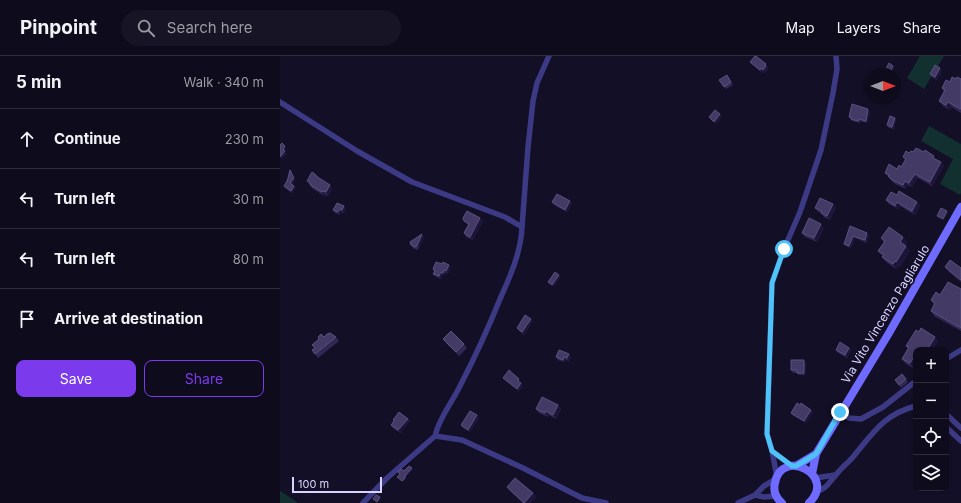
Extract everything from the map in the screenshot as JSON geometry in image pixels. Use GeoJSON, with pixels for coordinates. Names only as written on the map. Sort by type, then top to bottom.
{"type":"FeatureCollection","features":[{"type":"Feature","properties":{"kind":"street"},"geometry":{"type":"LineString","coordinates":[[363,503],[386,479],[435,436],[437,426],[459,389],[486,333],[510,277],[522,237],[528,146],[533,101],[537,83],[549,56]]}},
{"type":"Feature","properties":{"kind":"street"},"geometry":{"type":"LineString","coordinates":[[778,500],[774,490],[776,478],[772,451],[767,434],[772,283],[784,249],[800,212],[821,150],[837,69],[836,56]]}},
{"type":"Feature","properties":{"kind":"street"},"geometry":{"type":"LineString","coordinates":[[280,102],[357,151],[412,182],[505,216],[522,227]]}},
{"type":"Feature","properties":{"kind":"street","name":"Via Vito Vincenzo Pagliarulo"},"geometry":{"type":"LineString","coordinates":[[813,499],[816,482],[813,476],[816,454],[889,333],[961,207]]}},
{"type":"Feature","properties":{"kind":"street"},"geometry":{"type":"LineString","coordinates":[[949,356],[961,350]]}},
{"type":"Feature","properties":{"kind":"street"},"geometry":{"type":"LineString","coordinates":[[840,412],[850,418],[861,419],[883,407],[913,383]]}},
{"type":"Feature","properties":{"kind":"street"},"geometry":{"type":"LineString","coordinates":[[813,499],[826,488],[835,475],[852,458],[878,426],[896,412],[913,407]]}},
{"type":"Feature","properties":{"kind":"street"},"geometry":{"type":"LineString","coordinates":[[949,417],[961,428]]}},
{"type":"Feature","properties":{"kind":"street"},"geometry":{"type":"LineString","coordinates":[[949,430],[961,441]]}},
{"type":"Feature","properties":{"kind":"street"},"geometry":{"type":"LineString","coordinates":[[435,436],[462,440],[523,468],[582,498],[606,503]]}},
{"type":"Feature","properties":{"kind":"street"},"geometry":{"type":"LineString","coordinates":[[772,451],[794,466],[808,469],[813,476],[835,475]]}},
{"type":"Feature","properties":{"kind":"street","name":"Via Vito Vincenzo Pagliarulo"},"geometry":{"type":"LineString","coordinates":[[776,478],[786,468],[794,466],[816,454]]}},
{"type":"Feature","properties":{"kind":"street"},"geometry":{"type":"LineString","coordinates":[[738,503],[755,495],[764,486],[776,478]]}},
{"type":"Feature","properties":{"kind":"street"},"geometry":{"type":"LineString","coordinates":[[755,495],[778,500]]}},
{"type":"Feature","properties":{"kind":"green space"},"geometry":{"type":"Polygon","coordinates":[[[920,56],[944,56],[924,89],[907,78],[920,56]]]}},
{"type":"Feature","properties":{"kind":"green space"},"geometry":{"type":"Polygon","coordinates":[[[929,126],[961,144],[960,195],[940,184],[953,159],[921,141],[929,126]]]}},
{"type":"Feature","properties":{"kind":"green space"},"geometry":{"type":"Polygon","coordinates":[[[280,491],[282,492],[298,503],[280,503],[280,491]]]}},
{"type":"Feature","properties":{"kind":"building"},"geometry":{"type":"Polygon","coordinates":[[[755,56],[766,64],[763,70],[762,68],[760,70],[750,62],[755,56]]]}},
{"type":"Feature","properties":{"kind":"building"},"geometry":{"type":"Polygon","coordinates":[[[889,63],[893,66],[892,68],[886,68],[889,63]]]}},
{"type":"Feature","properties":{"kind":"building"},"geometry":{"type":"Polygon","coordinates":[[[935,65],[940,68],[935,77],[930,74],[935,65]]]}},
{"type":"Feature","properties":{"kind":"building"},"geometry":{"type":"Polygon","coordinates":[[[727,75],[731,82],[724,87],[719,80],[727,75]]]}},
{"type":"Feature","properties":{"kind":"building"},"geometry":{"type":"Polygon","coordinates":[[[952,77],[961,79],[961,109],[948,102],[946,105],[939,101],[945,90],[942,88],[946,80],[950,82],[952,77]]]}},
{"type":"Feature","properties":{"kind":"building"},"geometry":{"type":"Polygon","coordinates":[[[852,104],[868,109],[866,121],[859,119],[858,121],[849,117],[852,104]]]}},
{"type":"Feature","properties":{"kind":"building"},"geometry":{"type":"Polygon","coordinates":[[[715,110],[720,114],[714,122],[709,117],[715,110]]]}},
{"type":"Feature","properties":{"kind":"building"},"geometry":{"type":"Polygon","coordinates":[[[890,116],[895,118],[892,127],[887,125],[890,116]]]}},
{"type":"Feature","properties":{"kind":"building"},"geometry":{"type":"Polygon","coordinates":[[[282,143],[285,146],[283,149],[285,151],[280,157],[280,145],[282,143]]]}},
{"type":"Feature","properties":{"kind":"building"},"geometry":{"type":"Polygon","coordinates":[[[916,148],[924,152],[925,150],[934,156],[933,158],[941,162],[930,182],[915,174],[909,183],[905,181],[903,185],[892,180],[888,176],[889,175],[885,173],[889,164],[897,169],[899,165],[901,167],[906,159],[903,157],[906,151],[909,153],[911,151],[913,152],[916,148]]]}},
{"type":"Feature","properties":{"kind":"building"},"geometry":{"type":"Polygon","coordinates":[[[290,170],[294,178],[290,183],[294,186],[291,191],[284,186],[287,182],[290,170]]]}},
{"type":"Feature","properties":{"kind":"building"},"geometry":{"type":"Polygon","coordinates":[[[312,172],[330,185],[326,192],[322,192],[310,185],[311,184],[307,181],[312,172]]]}},
{"type":"Feature","properties":{"kind":"building"},"geometry":{"type":"Polygon","coordinates":[[[899,191],[917,202],[912,211],[897,202],[895,206],[886,200],[891,192],[897,195],[899,191]]]}},
{"type":"Feature","properties":{"kind":"building"},"geometry":{"type":"Polygon","coordinates":[[[557,194],[570,201],[565,210],[552,202],[557,194]]]}},
{"type":"Feature","properties":{"kind":"building"},"geometry":{"type":"Polygon","coordinates":[[[820,198],[833,204],[827,216],[821,213],[822,211],[815,208],[820,198]]]}},
{"type":"Feature","properties":{"kind":"building"},"geometry":{"type":"Polygon","coordinates":[[[337,203],[344,206],[342,210],[340,209],[338,212],[333,210],[337,203]]]}},
{"type":"Feature","properties":{"kind":"building"},"geometry":{"type":"Polygon","coordinates":[[[941,208],[947,211],[943,219],[937,216],[941,208]]]}},
{"type":"Feature","properties":{"kind":"building"},"geometry":{"type":"Polygon","coordinates":[[[467,211],[480,218],[470,237],[464,233],[469,224],[464,221],[463,218],[467,211]]]}},
{"type":"Feature","properties":{"kind":"building"},"geometry":{"type":"Polygon","coordinates":[[[809,218],[821,224],[814,238],[802,233],[809,218]]]}},
{"type":"Feature","properties":{"kind":"building"},"geometry":{"type":"Polygon","coordinates":[[[850,226],[867,233],[865,240],[853,236],[849,246],[844,244],[850,226]]]}},
{"type":"Feature","properties":{"kind":"building"},"geometry":{"type":"Polygon","coordinates":[[[889,227],[903,237],[900,242],[906,246],[896,262],[895,261],[893,264],[882,257],[884,255],[878,251],[885,241],[881,238],[889,227]]]}},
{"type":"Feature","properties":{"kind":"building"},"geometry":{"type":"Polygon","coordinates":[[[422,234],[417,246],[415,247],[411,245],[410,242],[422,234]]]}},
{"type":"Feature","properties":{"kind":"building"},"geometry":{"type":"Polygon","coordinates":[[[950,260],[961,268],[961,280],[945,267],[950,260]]]}},
{"type":"Feature","properties":{"kind":"building"},"geometry":{"type":"Polygon","coordinates":[[[436,262],[442,264],[443,262],[449,265],[446,271],[444,270],[443,273],[441,272],[439,276],[433,274],[435,271],[433,269],[436,262]]]}},
{"type":"Feature","properties":{"kind":"building"},"geometry":{"type":"Polygon","coordinates":[[[555,272],[559,275],[552,285],[548,282],[555,272]]]}},
{"type":"Feature","properties":{"kind":"building"},"geometry":{"type":"Polygon","coordinates":[[[948,282],[961,289],[961,328],[931,311],[935,303],[931,300],[936,292],[940,295],[948,282]]]}},
{"type":"Feature","properties":{"kind":"building"},"geometry":{"type":"Polygon","coordinates":[[[525,315],[531,319],[522,332],[517,328],[525,315]]]}},
{"type":"Feature","properties":{"kind":"building"},"geometry":{"type":"Polygon","coordinates":[[[921,328],[935,337],[929,347],[913,347],[913,358],[910,363],[902,359],[909,347],[906,346],[916,330],[919,332],[921,328]]]}},
{"type":"Feature","properties":{"kind":"building"},"geometry":{"type":"Polygon","coordinates":[[[451,331],[464,344],[456,352],[443,339],[451,331]]]}},
{"type":"Feature","properties":{"kind":"building"},"geometry":{"type":"Polygon","coordinates":[[[330,333],[336,337],[315,354],[312,350],[315,348],[312,345],[319,339],[318,337],[321,334],[324,337],[330,333]]]}},
{"type":"Feature","properties":{"kind":"building"},"geometry":{"type":"Polygon","coordinates":[[[840,342],[849,348],[845,355],[836,350],[840,342]]]}},
{"type":"Feature","properties":{"kind":"building"},"geometry":{"type":"Polygon","coordinates":[[[559,350],[569,354],[567,358],[564,357],[563,360],[556,357],[559,350]]]}},
{"type":"Feature","properties":{"kind":"building"},"geometry":{"type":"Polygon","coordinates":[[[791,360],[804,360],[804,373],[797,373],[797,370],[791,370],[791,360]]]}},
{"type":"Feature","properties":{"kind":"building"},"geometry":{"type":"Polygon","coordinates":[[[509,370],[519,379],[518,381],[521,383],[517,389],[503,378],[509,370]]]}},
{"type":"Feature","properties":{"kind":"building"},"geometry":{"type":"Polygon","coordinates":[[[902,374],[906,379],[899,385],[895,380],[902,374]]]}},
{"type":"Feature","properties":{"kind":"building"},"geometry":{"type":"Polygon","coordinates":[[[542,397],[558,405],[553,415],[546,411],[545,413],[536,409],[542,397]]]}},
{"type":"Feature","properties":{"kind":"building"},"geometry":{"type":"Polygon","coordinates":[[[797,403],[800,405],[801,403],[811,410],[804,421],[791,413],[797,403]]]}},
{"type":"Feature","properties":{"kind":"building"},"geometry":{"type":"Polygon","coordinates":[[[470,411],[477,415],[468,430],[461,425],[470,411]]]}},
{"type":"Feature","properties":{"kind":"building"},"geometry":{"type":"Polygon","coordinates":[[[399,412],[408,419],[398,430],[391,425],[399,412]]]}},
{"type":"Feature","properties":{"kind":"building"},"geometry":{"type":"Polygon","coordinates":[[[409,466],[412,468],[402,481],[397,477],[400,474],[398,472],[401,469],[404,471],[409,466]]]}},
{"type":"Feature","properties":{"kind":"building"},"geometry":{"type":"Polygon","coordinates":[[[515,478],[533,493],[524,503],[507,487],[515,478]]]}},
{"type":"Feature","properties":{"kind":"building"},"geometry":{"type":"Polygon","coordinates":[[[376,495],[380,497],[377,502],[373,499],[376,495]]]}},
{"type":"Feature","properties":{"kind":"route"},"geometry":{"type":"LineString","coordinates":[[784,249],[772,283],[770,306],[767,434],[772,451],[792,466],[796,466],[816,454],[840,412]]}}]}
